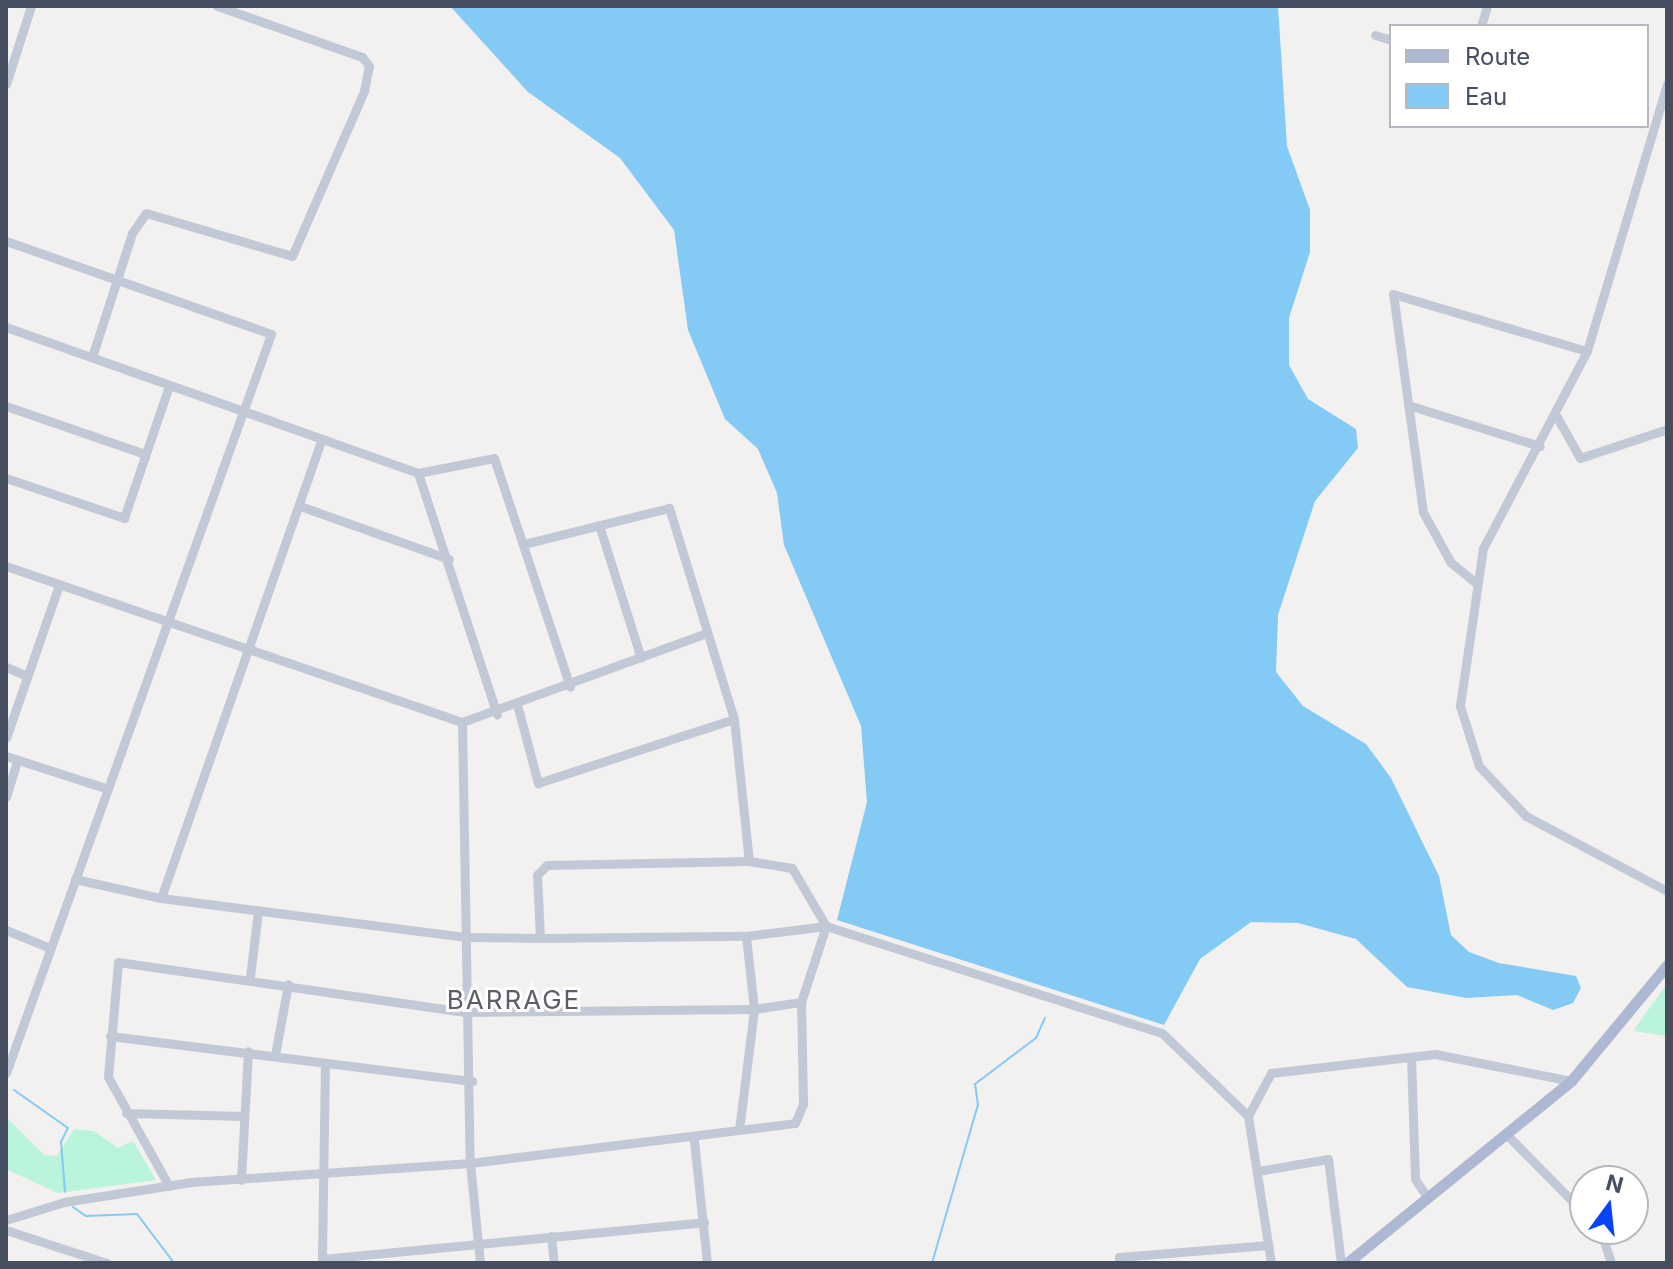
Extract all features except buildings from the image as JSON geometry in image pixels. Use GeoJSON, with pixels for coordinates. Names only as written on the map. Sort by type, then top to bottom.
{"type":"FeatureCollection","features":[{"type":"Feature","properties":{"kind":"main road"},"geometry":{"type":"LineString","coordinates":[[1344,1263],[1509,1137],[1571,1081],[1667,965]]}},
{"type":"Feature","properties":{"kind":"street"},"geometry":{"type":"LineString","coordinates":[[6,84],[31,6]]}},
{"type":"Feature","properties":{"kind":"street"},"geometry":{"type":"LineString","coordinates":[[92,357],[116,279],[146,213],[292,256],[364,91],[369,66],[362,57],[217,6]]}},
{"type":"Feature","properties":{"kind":"street"},"geometry":{"type":"LineString","coordinates":[[1375,35],[1389,39]]}},
{"type":"Feature","properties":{"kind":"street"},"geometry":{"type":"LineString","coordinates":[[1667,84],[1587,351],[1557,417],[1483,548],[1460,706],[1479,766],[1526,816],[1667,891]]}},
{"type":"Feature","properties":{"kind":"street"},"geometry":{"type":"LineString","coordinates":[[6,241],[271,334],[242,412],[172,626],[108,789],[6,1073]]}},
{"type":"Feature","properties":{"kind":"street"},"geometry":{"type":"LineString","coordinates":[[1476,583],[1451,563],[1423,512],[1393,294],[1587,351]]}},
{"type":"Feature","properties":{"kind":"street"},"geometry":{"type":"LineString","coordinates":[[6,327],[418,473],[494,458],[570,687]]}},
{"type":"Feature","properties":{"kind":"street"},"geometry":{"type":"LineString","coordinates":[[6,478],[124,518],[169,386]]}},
{"type":"Feature","properties":{"kind":"street"},"geometry":{"type":"LineString","coordinates":[[1408,405],[1540,446]]}},
{"type":"Feature","properties":{"kind":"street"},"geometry":{"type":"LineString","coordinates":[[6,406],[145,454]]}},
{"type":"Feature","properties":{"kind":"street"},"geometry":{"type":"LineString","coordinates":[[1557,417],[1580,458],[1667,429]]}},
{"type":"Feature","properties":{"kind":"street"},"geometry":{"type":"LineString","coordinates":[[161,898],[321,440]]}},
{"type":"Feature","properties":{"kind":"street"},"geometry":{"type":"LineString","coordinates":[[418,473],[449,559],[497,714]]}},
{"type":"Feature","properties":{"kind":"street"},"geometry":{"type":"LineString","coordinates":[[300,506],[449,559]]}},
{"type":"Feature","properties":{"kind":"street"},"geometry":{"type":"LineString","coordinates":[[524,544],[669,508],[704,634],[734,719],[749,861]]}},
{"type":"Feature","properties":{"kind":"street"},"geometry":{"type":"LineString","coordinates":[[599,525],[641,658]]}},
{"type":"Feature","properties":{"kind":"street"},"geometry":{"type":"LineString","coordinates":[[6,566],[246,653],[462,722],[518,708],[704,634]]}},
{"type":"Feature","properties":{"kind":"street"},"geometry":{"type":"LineString","coordinates":[[6,738],[59,585]]}},
{"type":"Feature","properties":{"kind":"street"},"geometry":{"type":"LineString","coordinates":[[6,667],[27,676]]}},
{"type":"Feature","properties":{"kind":"street"},"geometry":{"type":"LineString","coordinates":[[518,708],[538,783],[734,719]]}},
{"type":"Feature","properties":{"kind":"street"},"geometry":{"type":"LineString","coordinates":[[462,722],[466,1012],[472,1081],[470,1163],[480,1263]]}},
{"type":"Feature","properties":{"kind":"street"},"geometry":{"type":"LineString","coordinates":[[6,756],[108,789]]}},
{"type":"Feature","properties":{"kind":"street"},"geometry":{"type":"LineString","coordinates":[[6,797],[17,760]]}},
{"type":"Feature","properties":{"kind":"street"},"geometry":{"type":"LineString","coordinates":[[6,1220],[64,1202],[169,1186],[319,1177],[694,1141],[739,1130],[795,1123],[803,1104],[801,1002],[826,926],[799,872],[749,861],[542,867],[540,938]]}},
{"type":"Feature","properties":{"kind":"street"},"geometry":{"type":"LineString","coordinates":[[75,879],[161,898],[467,937],[746,936],[826,926],[1162,1033],[1248,1116],[1271,1263]]}},
{"type":"Feature","properties":{"kind":"street"},"geometry":{"type":"LineString","coordinates":[[250,977],[258,911]]}},
{"type":"Feature","properties":{"kind":"street"},"geometry":{"type":"LineString","coordinates":[[6,930],[50,948]]}},
{"type":"Feature","properties":{"kind":"street"},"geometry":{"type":"LineString","coordinates":[[739,1130],[754,1009],[746,936]]}},
{"type":"Feature","properties":{"kind":"street"},"geometry":{"type":"LineString","coordinates":[[169,1186],[108,1077],[118,962],[250,977],[466,1012],[754,1009],[801,1002]]}},
{"type":"Feature","properties":{"kind":"street"},"geometry":{"type":"LineString","coordinates":[[275,1055],[288,984]]}},
{"type":"Feature","properties":{"kind":"street"},"geometry":{"type":"LineString","coordinates":[[110,1036],[472,1081]]}},
{"type":"Feature","properties":{"kind":"street"},"geometry":{"type":"LineString","coordinates":[[241,1180],[248,1051]]}},
{"type":"Feature","properties":{"kind":"street"},"geometry":{"type":"LineString","coordinates":[[1248,1116],[1271,1073],[1435,1054],[1571,1081]]}},
{"type":"Feature","properties":{"kind":"street"},"geometry":{"type":"LineString","coordinates":[[1411,1057],[1415,1179],[1428,1198]]}},
{"type":"Feature","properties":{"kind":"street"},"geometry":{"type":"LineString","coordinates":[[325,1063],[319,1177],[322,1259],[704,1222]]}},
{"type":"Feature","properties":{"kind":"street"},"geometry":{"type":"LineString","coordinates":[[126,1113],[244,1116]]}},
{"type":"Feature","properties":{"kind":"street"},"geometry":{"type":"LineString","coordinates":[[1509,1137],[1569,1198]]}},
{"type":"Feature","properties":{"kind":"street"},"geometry":{"type":"LineString","coordinates":[[694,1141],[707,1263]]}},
{"type":"Feature","properties":{"kind":"street"},"geometry":{"type":"LineString","coordinates":[[1258,1171],[1328,1159],[1341,1215],[1344,1263]]}},
{"type":"Feature","properties":{"kind":"street"},"geometry":{"type":"LineString","coordinates":[[6,1230],[107,1263]]}},
{"type":"Feature","properties":{"kind":"street"},"geometry":{"type":"LineString","coordinates":[[551,1236],[554,1263]]}},
{"type":"Feature","properties":{"kind":"street"},"geometry":{"type":"LineString","coordinates":[[1119,1263],[1119,1257],[1269,1245]]}},
{"type":"Feature","properties":{"kind":"green space"},"geometry":{"type":"Polygon","coordinates":[[[1667,984],[1667,1036],[1633,1031],[1667,984]]]}},
{"type":"Feature","properties":{"kind":"green space"},"geometry":{"type":"Polygon","coordinates":[[[6,1117],[44,1155],[57,1156],[74,1129],[94,1131],[118,1148],[133,1141],[156,1180],[58,1193],[6,1169],[6,1117]]]}},
{"type":"Feature","properties":{"kind":"water"},"geometry":{"type":"Polygon","coordinates":[[[450,6],[1278,6],[1287,146],[1310,210],[1310,252],[1289,318],[1289,365],[1308,399],[1356,429],[1358,448],[1315,501],[1278,615],[1276,672],[1303,706],[1366,744],[1391,778],[1439,876],[1451,935],[1469,952],[1499,963],[1576,976],[1581,988],[1573,1003],[1553,1010],[1517,995],[1466,998],[1407,987],[1356,939],[1298,923],[1251,922],[1200,959],[1164,1025],[837,920],[867,802],[861,726],[784,545],[777,493],[758,449],[725,419],[688,330],[674,230],[620,158],[528,92],[450,6]]]}},
{"type":"Feature","properties":{"kind":"waterway"},"geometry":{"type":"LineString","coordinates":[[932,1263],[978,1105],[975,1084],[1036,1038],[1045,1018]]}},
{"type":"Feature","properties":{"kind":"waterway"},"geometry":{"type":"LineString","coordinates":[[14,1090],[68,1128],[61,1142],[65,1192]]}},
{"type":"Feature","properties":{"kind":"waterway"},"geometry":{"type":"LineString","coordinates":[[73,1207],[86,1216],[137,1214],[174,1263]]}},
{"type":"Feature","properties":{"kind":"district","name":"BARRAGE"},"geometry":{"type":"Point","coordinates":[514,1000]}}]}
